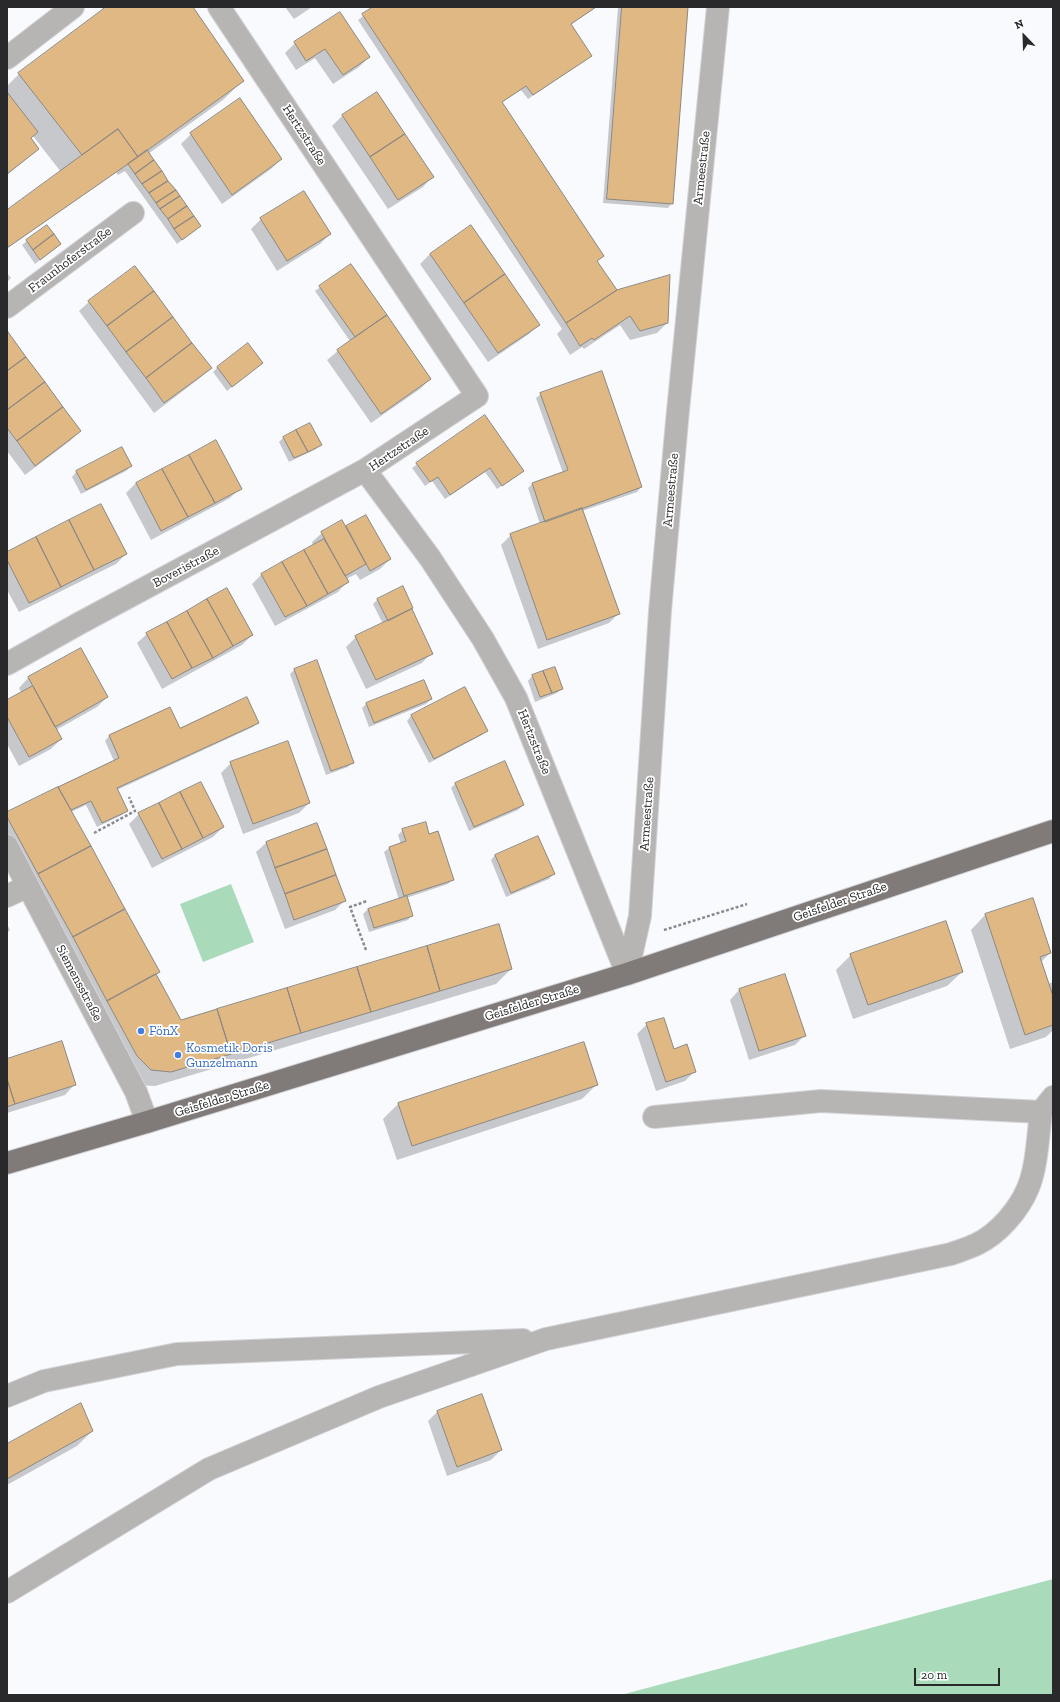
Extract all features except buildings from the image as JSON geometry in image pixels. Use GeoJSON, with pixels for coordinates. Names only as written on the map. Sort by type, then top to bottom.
{"type":"FeatureCollection","features":[{"type":"Feature","properties":{"kind":"main road","name":"Geisfelder Straße"},"geometry":{"type":"LineString","coordinates":[[7,1163],[147,1122],[627,974],[1053,831]]}},
{"type":"Feature","properties":{"kind":"street"},"geometry":{"type":"LineString","coordinates":[[7,58],[73,7]]}},
{"type":"Feature","properties":{"kind":"street","name":"Hertzstraße"},"geometry":{"type":"LineString","coordinates":[[219,7],[477,396],[365,470],[430,558],[483,638],[516,698],[627,974]]}},
{"type":"Feature","properties":{"kind":"street","name":"Armeestraße"},"geometry":{"type":"LineString","coordinates":[[627,974],[640,916],[666,540],[718,7]]}},
{"type":"Feature","properties":{"kind":"street","name":"Fraunhoferstraße"},"geometry":{"type":"LineString","coordinates":[[7,307],[133,213]]}},
{"type":"Feature","properties":{"kind":"street","name":"Boveristraße"},"geometry":{"type":"LineString","coordinates":[[7,664],[80,622],[365,470]]}},
{"type":"Feature","properties":{"kind":"street","name":"Siemensstraße"},"geometry":{"type":"LineString","coordinates":[[7,846],[136,1092],[147,1122]]}},
{"type":"Feature","properties":{"kind":"street"},"geometry":{"type":"LineString","coordinates":[[7,896],[28,886]]}},
{"type":"Feature","properties":{"kind":"street"},"geometry":{"type":"LineString","coordinates":[[7,1592],[209,1469],[379,1397],[546,1339],[951,1254],[977,1244],[997,1231],[1018,1204],[1028,1188],[1047,1104],[821,1101],[654,1117]]}},
{"type":"Feature","properties":{"kind":"street"},"geometry":{"type":"LineString","coordinates":[[7,1396],[44,1381],[177,1354],[546,1339]]}},
{"type":"Feature","properties":{"kind":"path"},"geometry":{"type":"LineString","coordinates":[[94,833],[135,812],[129,797]]}},
{"type":"Feature","properties":{"kind":"path"},"geometry":{"type":"LineString","coordinates":[[366,950],[350,907],[367,901]]}},
{"type":"Feature","properties":{"kind":"green space"},"geometry":{"type":"Polygon","coordinates":[[[231,884],[254,942],[203,962],[180,904],[231,884]]]}},
{"type":"Feature","properties":{"kind":"green space"},"geometry":{"type":"Polygon","coordinates":[[[1053,1579],[1053,1695],[621,1695],[1053,1579]]]}},
{"type":"Feature","properties":{"kind":"place","name":"FönX"},"geometry":{"type":"Point","coordinates":[141,1031]}},
{"type":"Feature","properties":{"kind":"place","name":"Kosmetik Doris Gunzelmann"},"geometry":{"type":"Point","coordinates":[178,1055]}}]}
